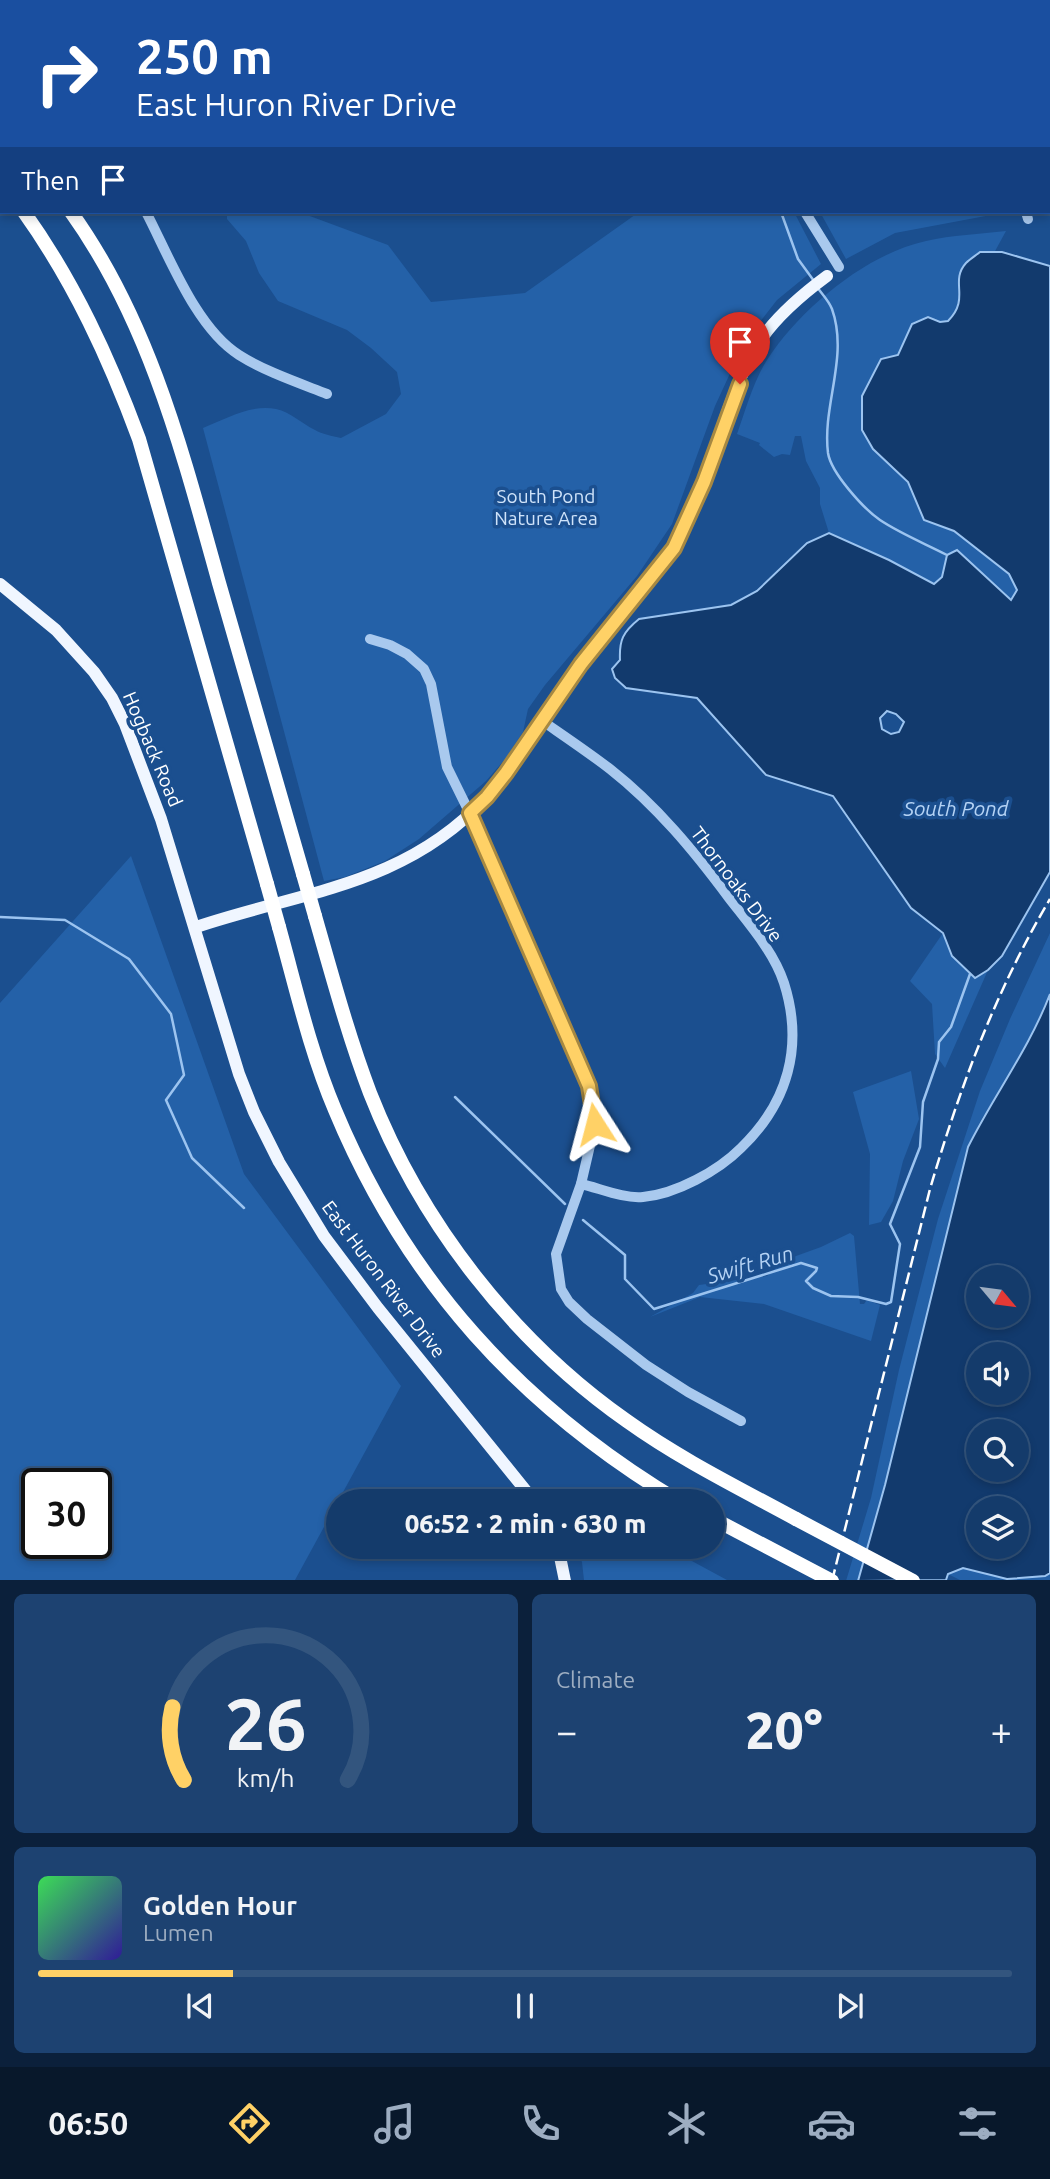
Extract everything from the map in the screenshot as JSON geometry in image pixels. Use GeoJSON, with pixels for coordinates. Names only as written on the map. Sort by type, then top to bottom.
{"type":"FeatureCollection","features":[{"type":"Feature","properties":{"kind":"highway"},"geometry":{"type":"LineString","coordinates":[[25,214],[82,303],[117,378],[134,427],[317,1063],[357,1160],[388,1217],[425,1273],[482,1345],[578,1433],[659,1489]]}},
{"type":"Feature","properties":{"kind":"highway"},"geometry":{"type":"LineString","coordinates":[[72,214],[129,310],[158,379],[353,1045],[370,1093],[417,1190],[442,1230],[486,1289],[532,1341],[578,1383],[627,1422],[698,1466],[913,1580]]}},
{"type":"Feature","properties":{"kind":"highway"},"geometry":{"type":"LineString","coordinates":[[725,1525],[832,1580]]}},
{"type":"Feature","properties":{"kind":"main road"},"geometry":{"type":"LineString","coordinates":[[196,928],[378,873],[436,840],[487,797],[581,664],[674,548],[704,482],[719,436],[751,357],[764,337],[810,289],[827,276]]}},
{"type":"Feature","properties":{"kind":"main road","name":"Hogback Road"},"geometry":{"type":"LineString","coordinates":[[0,584],[56,630],[94,672],[112,698],[141,761],[196,928]]}},
{"type":"Feature","properties":{"kind":"main road","name":"East Huron River Drive"},"geometry":{"type":"LineString","coordinates":[[196,928],[239,1074],[254,1112],[300,1200],[340,1258],[525,1489]]}},
{"type":"Feature","properties":{"kind":"main road"},"geometry":{"type":"LineString","coordinates":[[561,1559],[565,1580]]}},
{"type":"Feature","properties":{"kind":"street"},"geometry":{"type":"LineString","coordinates":[[147,214],[199,314],[216,337],[239,355],[327,394]]}},
{"type":"Feature","properties":{"kind":"street"},"geometry":{"type":"LineString","coordinates":[[806,214],[839,267]]}},
{"type":"Feature","properties":{"kind":"street"},"geometry":{"type":"LineString","coordinates":[[370,639],[407,654],[424,669],[431,684],[447,767],[470,813],[589,1086],[595,1124],[581,1184],[556,1254],[561,1289],[569,1302],[646,1366],[741,1421]]}},
{"type":"Feature","properties":{"kind":"street","name":"Thornoaks Drive"},"geometry":{"type":"LineString","coordinates":[[541,720],[611,769],[663,817],[685,842],[745,918],[774,961],[783,982],[791,1014],[789,1076],[763,1125],[726,1161],[699,1178],[641,1198],[581,1184]]}},
{"type":"Feature","properties":{"kind":"green space","name":"South Pond Nature Area"},"geometry":{"type":"Polygon","coordinates":[[[227,214],[304,214],[388,245],[431,302],[525,293],[636,214],[795,214],[821,264],[777,300],[745,341],[715,406],[672,524],[637,576],[545,685],[528,709],[523,732],[506,758],[486,781],[419,839],[385,861],[345,877],[324,881],[203,428],[239,413],[267,408],[292,415],[318,431],[341,438],[386,414],[401,394],[397,372],[371,348],[347,330],[278,301],[259,273],[246,241],[227,219],[227,214]]]}},
{"type":"Feature","properties":{"kind":"green space"},"geometry":{"type":"Polygon","coordinates":[[[821,214],[996,214],[895,233],[846,259],[821,214]]]}},
{"type":"Feature","properties":{"kind":"green space"},"geometry":{"type":"Polygon","coordinates":[[[1006,231],[994,253],[980,252],[958,281],[959,303],[948,321],[940,322],[898,355],[862,396],[862,430],[873,449],[908,482],[925,520],[954,531],[1009,574],[1017,590],[1011,601],[957,550],[947,555],[942,577],[934,585],[889,560],[829,533],[820,504],[820,488],[806,461],[801,436],[795,436],[790,455],[774,457],[759,445],[760,443],[737,434],[754,386],[767,360],[797,322],[836,286],[880,258],[903,248],[946,237],[1006,231]]]}},
{"type":"Feature","properties":{"kind":"green space"},"geometry":{"type":"Polygon","coordinates":[[[131,856],[244,1174],[401,1386],[345,1489],[326,1489],[326,1523],[295,1580],[0,1580],[0,1003],[131,856]]]}},
{"type":"Feature","properties":{"kind":"green space"},"geometry":{"type":"Polygon","coordinates":[[[943,933],[951,952],[975,978],[988,970],[945,1068],[935,1054],[932,1004],[910,981],[943,933]]]}},
{"type":"Feature","properties":{"kind":"green space"},"geometry":{"type":"Polygon","coordinates":[[[1050,933],[1050,994],[1026,1048],[981,1120],[968,1147],[885,1485],[858,1580],[846,1580],[871,1498],[899,1370],[938,1219],[980,1091],[1050,933]]]}},
{"type":"Feature","properties":{"kind":"green space"},"geometry":{"type":"Polygon","coordinates":[[[911,1071],[919,1119],[903,1161],[893,1201],[881,1222],[869,1225],[870,1154],[853,1092],[911,1071]]]}},
{"type":"Feature","properties":{"kind":"green space"},"geometry":{"type":"Polygon","coordinates":[[[850,1233],[854,1236],[860,1304],[867,1300],[880,1305],[871,1341],[764,1304],[700,1297],[650,1317],[693,1293],[699,1285],[767,1276],[785,1260],[850,1233]]]}},
{"type":"Feature","properties":{"kind":"green space"},"geometry":{"type":"Polygon","coordinates":[[[580,1559],[688,1559],[727,1580],[584,1580],[580,1559]]]}},
{"type":"Feature","properties":{"kind":"green space"},"geometry":{"type":"Polygon","coordinates":[[[963,1568],[1007,1579],[1045,1576],[1050,1573],[1050,1580],[960,1580],[948,1574],[963,1568]]]}},
{"type":"Feature","properties":{"kind":"water","name":"South Pond"},"geometry":{"type":"Polygon","coordinates":[[[980,252],[1002,252],[1050,266],[1050,872],[1002,956],[975,978],[952,956],[943,933],[911,908],[833,796],[766,775],[697,698],[626,688],[615,678],[612,669],[620,660],[623,637],[639,619],[731,605],[757,591],[807,543],[829,533],[934,584],[942,577],[947,555],[957,550],[1011,600],[1017,590],[1009,574],[954,531],[924,520],[908,482],[873,449],[862,430],[862,396],[881,359],[898,355],[912,324],[928,317],[940,322],[948,321],[958,305],[961,270],[980,252]],[[887,711],[880,718],[882,729],[891,734],[899,732],[904,722],[896,714],[887,711]]]}},
{"type":"Feature","properties":{"kind":"water"},"geometry":{"type":"Polygon","coordinates":[[[1050,994],[1050,1573],[1045,1576],[1007,1579],[963,1568],[948,1574],[946,1580],[858,1580],[885,1485],[968,1147],[1022,1053],[1050,994]]]}},
{"type":"Feature","properties":{"kind":"waterway"},"geometry":{"type":"LineString","coordinates":[[782,214],[798,259],[814,281]]}},
{"type":"Feature","properties":{"kind":"waterway"},"geometry":{"type":"LineString","coordinates":[[817,287],[831,306],[838,345],[828,417],[830,461],[849,490],[873,515],[896,530],[947,555]]}},
{"type":"Feature","properties":{"kind":"waterway","name":"Swift Run"},"geometry":{"type":"LineString","coordinates":[[0,917],[65,920],[129,959],[171,1014],[184,1075],[166,1100],[192,1158],[244,1208]]}},
{"type":"Feature","properties":{"kind":"waterway","name":"Swift Run"},"geometry":{"type":"LineString","coordinates":[[583,1220],[625,1255],[625,1279],[654,1309],[801,1263],[817,1268],[806,1281],[813,1288],[831,1296],[858,1297],[886,1304],[891,1302],[900,1244],[890,1224],[920,1147],[923,1102],[938,1059],[939,1042],[951,1027],[970,974]]}},
{"type":"Feature","properties":{"kind":"waterway","name":"Swift Run"},"geometry":{"type":"LineString","coordinates":[[455,1097],[565,1204]]}},
{"type":"Feature","properties":{"kind":"railway"},"geometry":{"type":"LineString","coordinates":[[832,1580],[930,1189],[942,1151],[967,1076],[996,1004],[1050,899]]}},
{"type":"Feature","properties":{"kind":"route"},"geometry":{"type":"LineString","coordinates":[[595,1124],[589,1086],[470,813],[506,773],[581,664],[674,548],[704,482],[740,384]]}}]}
